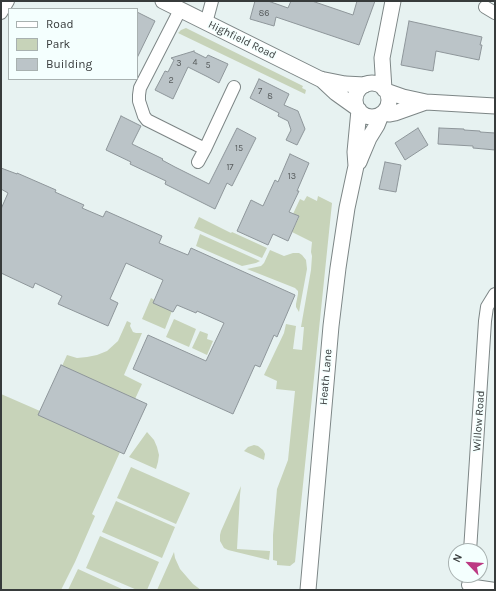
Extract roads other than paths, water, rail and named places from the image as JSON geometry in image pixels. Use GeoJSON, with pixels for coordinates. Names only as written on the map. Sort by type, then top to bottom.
{"type":"FeatureCollection","features":[{"type":"Feature","properties":{"kind":"street"},"geometry":{"type":"LineString","coordinates":[[1,13],[8,1]]}},
{"type":"Feature","properties":{"kind":"street","name":"Highfield Road"},"geometry":{"type":"LineString","coordinates":[[163,1],[320,79],[345,84],[366,85]]}},
{"type":"Feature","properties":{"kind":"street"},"geometry":{"type":"LineString","coordinates":[[206,23],[212,1]]}},
{"type":"Feature","properties":{"kind":"street"},"geometry":{"type":"LineString","coordinates":[[382,114],[387,108],[389,102],[385,90],[382,58],[393,1]]}},
{"type":"Feature","properties":{"kind":"street"},"geometry":{"type":"LineString","coordinates":[[180,10],[140,88],[139,101],[144,116],[147,120],[205,148]]}},
{"type":"Feature","properties":{"kind":"street"},"geometry":{"type":"LineString","coordinates":[[366,85],[382,58]]}},
{"type":"Feature","properties":{"kind":"street","name":"Highfield Road"},"geometry":{"type":"LineString","coordinates":[[320,79],[358,109]]}},
{"type":"Feature","properties":{"kind":"street"},"geometry":{"type":"LineString","coordinates":[[426,102],[395,113],[369,117],[363,115],[358,109],[356,98],[360,88],[366,85],[376,84],[385,90],[404,97],[426,102],[495,106]]}},
{"type":"Feature","properties":{"kind":"street"},"geometry":{"type":"LineString","coordinates":[[198,162],[234,87]]}},
{"type":"Feature","properties":{"kind":"street","name":"Heath Lane"},"geometry":{"type":"LineString","coordinates":[[308,590],[332,319],[341,245],[356,166],[355,152],[358,109]]}},
{"type":"Feature","properties":{"kind":"street","name":"Heath Lane"},"geometry":{"type":"LineString","coordinates":[[356,166],[382,114]]}},
{"type":"Feature","properties":{"kind":"street","name":"Willow Road"},"geometry":{"type":"LineString","coordinates":[[471,543],[485,321],[487,307],[495,294]]}},
{"type":"Feature","properties":{"kind":"street"},"geometry":{"type":"LineString","coordinates":[[468,583],[495,589]]}}]}
